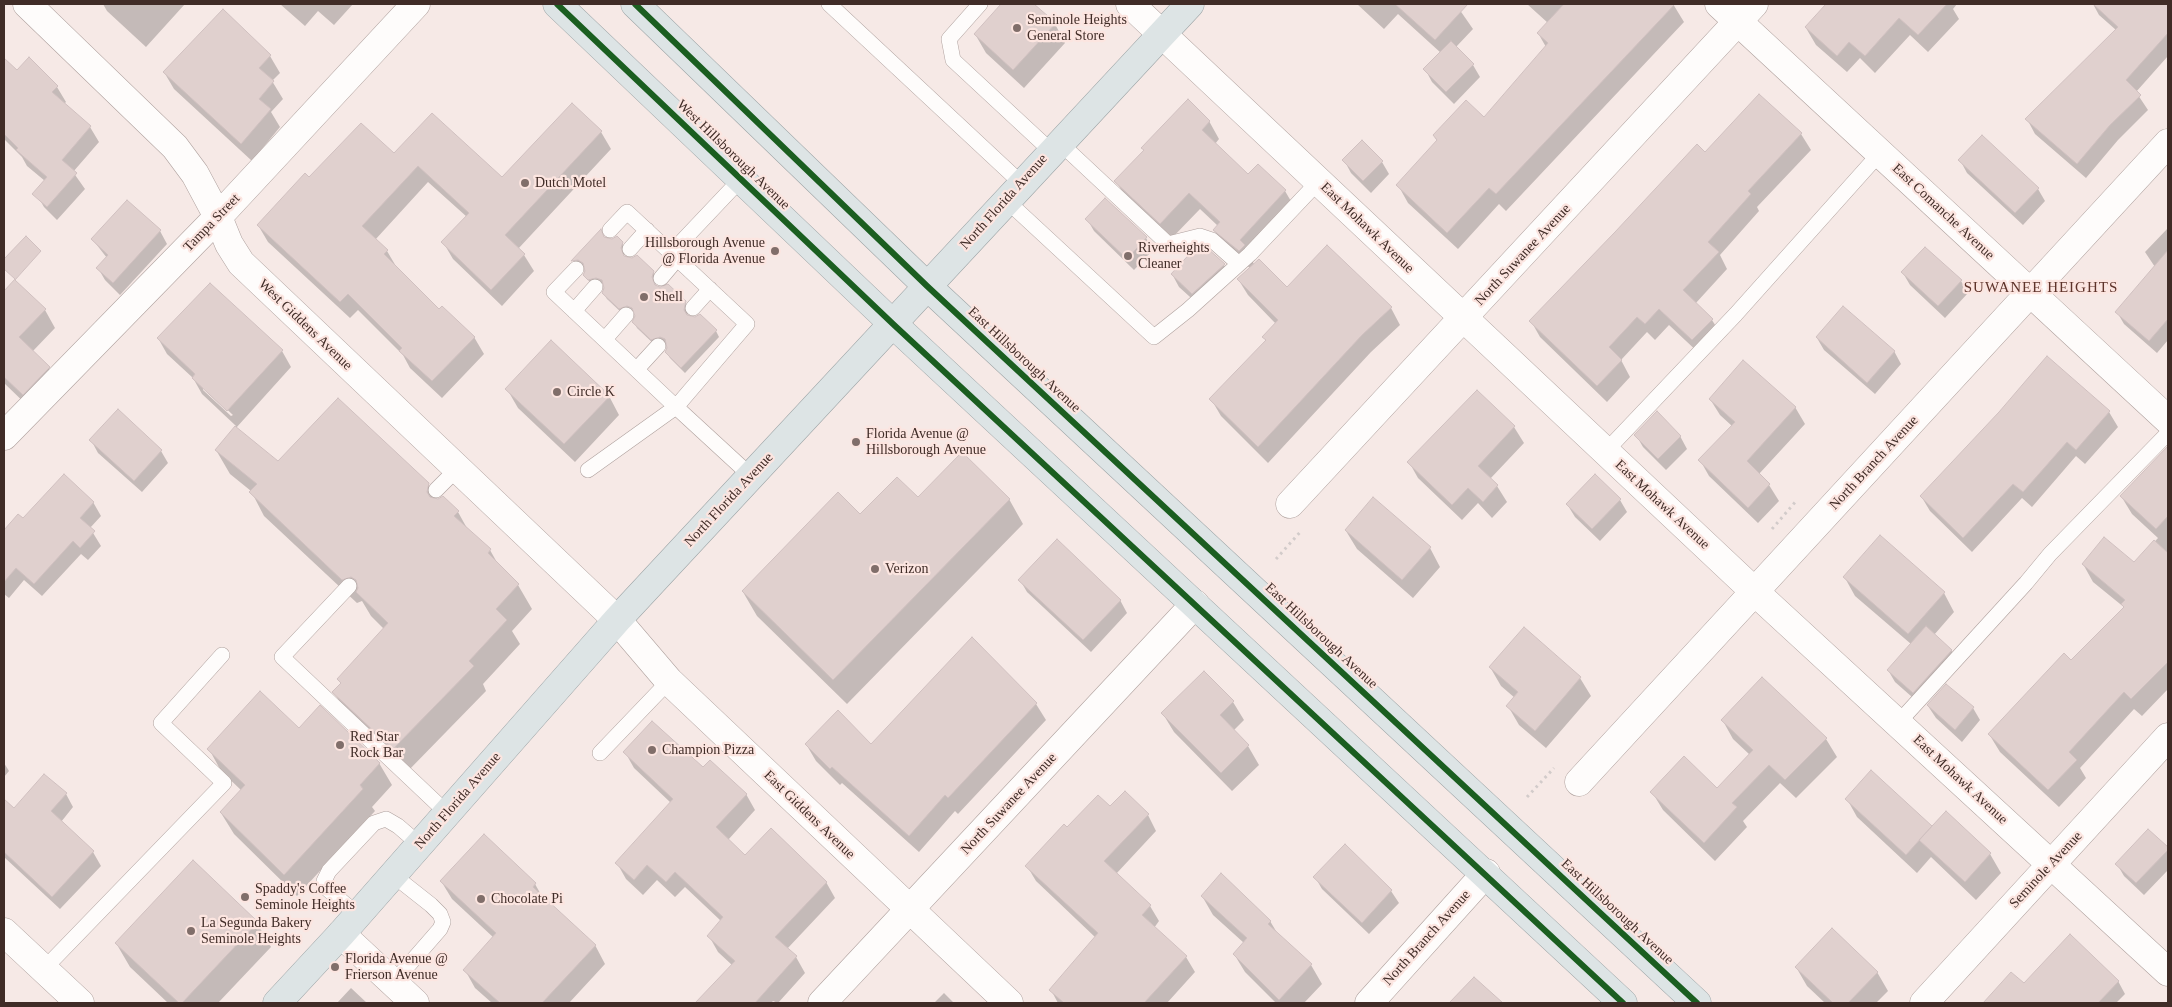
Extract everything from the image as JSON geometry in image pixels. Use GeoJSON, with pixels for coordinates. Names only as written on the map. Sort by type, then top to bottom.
{"type":"FeatureCollection","features":[{"type":"Feature","properties":{"kind":"main road","name":"West Hillsborough Avenue"},"geometry":{"type":"LineString","coordinates":[[557,4],[893,324]]}},
{"type":"Feature","properties":{"kind":"main road"},"geometry":{"type":"LineString","coordinates":[[635,4],[927,286]]}},
{"type":"Feature","properties":{"kind":"main road","name":"North Florida Avenue"},"geometry":{"type":"LineString","coordinates":[[277,1003],[350,924],[617,620],[1190,4]]}},
{"type":"Feature","properties":{"kind":"main road","name":"East Hillsborough Avenue"},"geometry":{"type":"LineString","coordinates":[[927,286],[1697,1003]]}},
{"type":"Feature","properties":{"kind":"main road"},"geometry":{"type":"LineString","coordinates":[[893,324],[1486,873],[1623,1003]]}},
{"type":"Feature","properties":{"kind":"street","name":"West Giddens Avenue"},"geometry":{"type":"LineString","coordinates":[[27,4],[175,146],[196,174],[218,217],[229,244],[241,263],[617,620]]}},
{"type":"Feature","properties":{"kind":"street","name":"Tampa Street"},"geometry":{"type":"LineString","coordinates":[[4,436],[218,217],[416,4]]}},
{"type":"Feature","properties":{"kind":"street","name":"East Mohawk Avenue"},"geometry":{"type":"LineString","coordinates":[[1130,4],[1463,320],[2168,972]]}},
{"type":"Feature","properties":{"kind":"street","name":"East Comanche Avenue"},"geometry":{"type":"LineString","coordinates":[[1737,10],[1880,153],[2168,420]]}},
{"type":"Feature","properties":{"kind":"street","name":"North Suwanee Avenue"},"geometry":{"type":"LineString","coordinates":[[1290,504],[1463,320],[1737,10]]}},
{"type":"Feature","properties":{"kind":"street","name":"North Branch Avenue"},"geometry":{"type":"LineString","coordinates":[[1579,782],[2168,144]]}},
{"type":"Feature","properties":{"kind":"street","name":"North Suwanee Avenue"},"geometry":{"type":"LineString","coordinates":[[822,1003],[1195,604]]}},
{"type":"Feature","properties":{"kind":"street","name":"East Giddens Avenue"},"geometry":{"type":"LineString","coordinates":[[617,620],[669,681],[1009,1003]]}},
{"type":"Feature","properties":{"kind":"street","name":"Seminole Avenue"},"geometry":{"type":"LineString","coordinates":[[1924,1003],[2168,737]]}},
{"type":"Feature","properties":{"kind":"street","name":"North Branch Avenue"},"geometry":{"type":"LineString","coordinates":[[1369,1003],[1486,873]]}},
{"type":"Feature","properties":{"kind":"street"},"geometry":{"type":"LineString","coordinates":[[350,924],[393,982],[415,1003]]}},
{"type":"Feature","properties":{"kind":"street"},"geometry":{"type":"LineString","coordinates":[[4,932],[80,1003]]}},
{"type":"Feature","properties":{"kind":"lane"},"geometry":{"type":"LineString","coordinates":[[829,4],[1154,337],[1188,310],[1239,264],[1318,182]]}},
{"type":"Feature","properties":{"kind":"lane"},"geometry":{"type":"LineString","coordinates":[[980,4],[949,39],[952,60],[1168,244],[1200,236],[1212,240],[1239,264]]}},
{"type":"Feature","properties":{"kind":"lane"},"geometry":{"type":"LineString","coordinates":[[1605,452],[1736,314],[1880,153]]}},
{"type":"Feature","properties":{"kind":"lane"},"geometry":{"type":"LineString","coordinates":[[661,278],[674,256],[741,179]]}},
{"type":"Feature","properties":{"kind":"lane"},"geometry":{"type":"LineString","coordinates":[[588,470],[676,407],[747,324],[628,212],[610,230]]}},
{"type":"Feature","properties":{"kind":"lane"},"geometry":{"type":"LineString","coordinates":[[630,249],[647,230]]}},
{"type":"Feature","properties":{"kind":"lane"},"geometry":{"type":"LineString","coordinates":[[576,269],[554,292],[751,476]]}},
{"type":"Feature","properties":{"kind":"lane"},"geometry":{"type":"LineString","coordinates":[[574,310],[595,287]]}},
{"type":"Feature","properties":{"kind":"lane"},"geometry":{"type":"LineString","coordinates":[[693,308],[710,289]]}},
{"type":"Feature","properties":{"kind":"lane"},"geometry":{"type":"LineString","coordinates":[[605,339],[626,315]]}},
{"type":"Feature","properties":{"kind":"lane"},"geometry":{"type":"LineString","coordinates":[[637,369],[658,346]]}},
{"type":"Feature","properties":{"kind":"lane"},"geometry":{"type":"LineString","coordinates":[[1898,723],[2026,583],[2050,554],[2168,433]]}},
{"type":"Feature","properties":{"kind":"lane"},"geometry":{"type":"LineString","coordinates":[[436,490],[457,469]]}},
{"type":"Feature","properties":{"kind":"lane"},"geometry":{"type":"LineString","coordinates":[[349,586],[282,657],[447,813]]}},
{"type":"Feature","properties":{"kind":"lane"},"geometry":{"type":"LineString","coordinates":[[44,970],[224,783],[162,723],[222,655]]}},
{"type":"Feature","properties":{"kind":"lane"},"geometry":{"type":"LineString","coordinates":[[600,753],[669,681]]}},
{"type":"Feature","properties":{"kind":"lane"},"geometry":{"type":"LineString","coordinates":[[350,924],[325,886],[324,881],[329,871],[374,824],[386,819],[398,826],[420,845]]}},
{"type":"Feature","properties":{"kind":"lane"},"geometry":{"type":"LineString","coordinates":[[393,875],[432,905],[440,914],[443,922],[440,929],[393,982]]}},
{"type":"Feature","properties":{"kind":"building"},"geometry":{"type":"Polygon","coordinates":[[[1001,4],[1034,4],[1056,23],[1013,70],[974,34],[1001,4]]]}},
{"type":"Feature","properties":{"kind":"building"},"geometry":{"type":"Polygon","coordinates":[[[1395,4],[1468,4],[1435,40],[1395,4]]]}},
{"type":"Feature","properties":{"kind":"building"},"geometry":{"type":"Polygon","coordinates":[[[1564,4],[1675,4],[1496,194],[1489,188],[1447,233],[1396,185],[1437,140],[1433,135],[1466,100],[1484,117],[1548,43],[1537,33],[1564,4]]]}},
{"type":"Feature","properties":{"kind":"building"},"geometry":{"type":"Polygon","coordinates":[[[1826,4],[1947,4],[1918,35],[1899,18],[1865,56],[1849,42],[1837,56],[1805,27],[1826,4]]]}},
{"type":"Feature","properties":{"kind":"building"},"geometry":{"type":"Polygon","coordinates":[[[2093,4],[2168,4],[2168,33],[2126,80],[2141,95],[2110,125],[2077,164],[2025,119],[2118,27],[2093,4]]]}},
{"type":"Feature","properties":{"kind":"building"},"geometry":{"type":"Polygon","coordinates":[[[223,9],[271,55],[259,68],[274,81],[259,99],[271,109],[241,144],[163,72],[223,9]]]}},
{"type":"Feature","properties":{"kind":"building"},"geometry":{"type":"Polygon","coordinates":[[[1451,41],[1474,64],[1446,92],[1423,69],[1451,41]]]}},
{"type":"Feature","properties":{"kind":"building"},"geometry":{"type":"Polygon","coordinates":[[[29,57],[58,86],[52,92],[91,126],[62,160],[77,173],[47,207],[32,194],[47,177],[16,150],[18,148],[4,134],[4,58],[17,70],[29,57]]]}},
{"type":"Feature","properties":{"kind":"building"},"geometry":{"type":"Polygon","coordinates":[[[1759,94],[1802,133],[1748,191],[1751,194],[1708,242],[1719,252],[1683,290],[1713,319],[1692,340],[1659,309],[1645,324],[1637,317],[1609,347],[1622,360],[1597,386],[1529,321],[1697,144],[1705,152],[1759,94]]]}},
{"type":"Feature","properties":{"kind":"building"},"geometry":{"type":"Polygon","coordinates":[[[1188,99],[1210,121],[1202,130],[1248,174],[1258,164],[1286,190],[1240,240],[1245,245],[1239,251],[1213,230],[1220,222],[1189,193],[1160,224],[1114,181],[1144,150],[1141,148],[1188,99]]]}},
{"type":"Feature","properties":{"kind":"building"},"geometry":{"type":"Polygon","coordinates":[[[572,103],[602,131],[505,235],[525,254],[491,290],[441,242],[469,213],[418,166],[362,226],[388,250],[384,254],[439,309],[442,306],[475,337],[432,381],[399,351],[402,348],[348,294],[340,302],[257,225],[305,173],[309,177],[361,123],[394,153],[432,113],[502,177],[572,103]]]}},
{"type":"Feature","properties":{"kind":"building"},"geometry":{"type":"Polygon","coordinates":[[[1982,135],[2039,188],[2015,213],[1958,160],[1982,135]]]}},
{"type":"Feature","properties":{"kind":"building"},"geometry":{"type":"Polygon","coordinates":[[[1362,140],[1383,161],[1363,181],[1342,160],[1362,140]]]}},
{"type":"Feature","properties":{"kind":"building"},"geometry":{"type":"Polygon","coordinates":[[[1105,198],[1147,237],[1127,259],[1085,219],[1105,198]]]}},
{"type":"Feature","properties":{"kind":"building"},"geometry":{"type":"Polygon","coordinates":[[[127,200],[161,230],[113,283],[96,268],[108,255],[91,239],[127,200]]]}},
{"type":"Feature","properties":{"kind":"building","name":"Shell"},"geometry":{"type":"Polygon","coordinates":[[[601,229],[604,237],[612,239],[617,236],[623,242],[621,248],[624,256],[632,258],[637,255],[654,271],[652,277],[655,285],[660,287],[668,284],[686,301],[684,310],[687,315],[695,317],[700,314],[717,330],[681,368],[665,352],[667,348],[665,339],[660,337],[651,340],[632,322],[635,316],[632,308],[627,306],[619,309],[602,293],[604,288],[602,280],[596,278],[588,280],[583,275],[585,271],[583,263],[578,260],[571,261],[601,229]]]}},
{"type":"Feature","properties":{"kind":"building"},"geometry":{"type":"Polygon","coordinates":[[[26,236],[41,251],[15,280],[46,309],[19,337],[50,367],[23,395],[4,377],[4,291],[15,279],[4,269],[4,259],[26,236]]]}},
{"type":"Feature","properties":{"kind":"building"},"geometry":{"type":"Polygon","coordinates":[[[1327,245],[1392,307],[1362,335],[1258,447],[1209,399],[1266,340],[1262,337],[1278,320],[1237,279],[1259,259],[1287,287],[1327,245]]]}},
{"type":"Feature","properties":{"kind":"building"},"geometry":{"type":"Polygon","coordinates":[[[1197,246],[1207,248],[1225,264],[1192,294],[1171,274],[1197,246]]]}},
{"type":"Feature","properties":{"kind":"building"},"geometry":{"type":"Polygon","coordinates":[[[1925,247],[1962,280],[1938,306],[1901,272],[1925,247]]]}},
{"type":"Feature","properties":{"kind":"building"},"geometry":{"type":"Polygon","coordinates":[[[2168,250],[2168,319],[2149,341],[2115,312],[2168,250]]]}},
{"type":"Feature","properties":{"kind":"building"},"geometry":{"type":"Polygon","coordinates":[[[210,283],[283,350],[227,411],[192,378],[195,374],[157,338],[210,283]]]}},
{"type":"Feature","properties":{"kind":"building"},"geometry":{"type":"Polygon","coordinates":[[[1843,306],[1895,351],[1867,383],[1816,337],[1843,306]]]}},
{"type":"Feature","properties":{"kind":"building","name":"Circle K"},"geometry":{"type":"Polygon","coordinates":[[[551,340],[610,396],[564,444],[505,389],[551,340]]]}},
{"type":"Feature","properties":{"kind":"building"},"geometry":{"type":"Polygon","coordinates":[[[2047,356],[2110,411],[2076,450],[2067,442],[2023,492],[2013,484],[1963,538],[1920,496],[1999,412],[2047,356]]]}},
{"type":"Feature","properties":{"kind":"building"},"geometry":{"type":"Polygon","coordinates":[[[1743,360],[1796,407],[1747,461],[1770,484],[1748,508],[1698,460],[1735,422],[1709,399],[1743,360]]]}},
{"type":"Feature","properties":{"kind":"building"},"geometry":{"type":"Polygon","coordinates":[[[1477,390],[1515,426],[1478,466],[1498,485],[1483,502],[1468,488],[1452,505],[1407,462],[1477,390]]]}},
{"type":"Feature","properties":{"kind":"building"},"geometry":{"type":"Polygon","coordinates":[[[338,398],[429,483],[427,492],[430,497],[438,499],[443,496],[459,511],[454,516],[491,549],[488,553],[519,584],[496,609],[507,620],[469,661],[474,666],[393,749],[332,692],[341,683],[337,679],[388,623],[356,592],[358,588],[356,580],[351,577],[342,580],[249,492],[257,484],[215,450],[235,426],[278,461],[338,398]]]}},
{"type":"Feature","properties":{"kind":"building"},"geometry":{"type":"Polygon","coordinates":[[[118,409],[162,450],[134,481],[89,440],[118,409]]]}},
{"type":"Feature","properties":{"kind":"building"},"geometry":{"type":"Polygon","coordinates":[[[1657,411],[1681,436],[1658,459],[1634,435],[1657,411]]]}},
{"type":"Feature","properties":{"kind":"building"},"geometry":{"type":"Polygon","coordinates":[[[2168,446],[2168,516],[2156,529],[2120,496],[2168,446]]]}},
{"type":"Feature","properties":{"kind":"building"},"geometry":{"type":"Polygon","coordinates":[[[962,452],[1010,499],[833,680],[742,591],[838,492],[860,514],[897,477],[918,497],[962,452]]]}},
{"type":"Feature","properties":{"kind":"building"},"geometry":{"type":"Polygon","coordinates":[[[64,474],[94,502],[80,518],[95,531],[80,548],[73,541],[34,584],[16,568],[4,582],[4,530],[18,514],[23,518],[64,474]]]}},
{"type":"Feature","properties":{"kind":"building"},"geometry":{"type":"Polygon","coordinates":[[[1595,474],[1621,499],[1592,529],[1566,504],[1595,474]]]}},
{"type":"Feature","properties":{"kind":"building"},"geometry":{"type":"Polygon","coordinates":[[[1373,497],[1431,547],[1402,580],[1345,530],[1373,497]]]}},
{"type":"Feature","properties":{"kind":"building"},"geometry":{"type":"Polygon","coordinates":[[[1880,535],[1945,592],[1908,634],[1843,577],[1880,535]]]}},
{"type":"Feature","properties":{"kind":"building"},"geometry":{"type":"Polygon","coordinates":[[[2104,537],[2134,562],[2154,540],[2168,553],[2168,662],[2131,699],[2124,692],[2069,752],[2077,760],[2048,790],[1988,734],[2064,653],[2071,660],[2124,607],[2121,604],[2125,600],[2082,564],[2104,537]]]}},
{"type":"Feature","properties":{"kind":"building"},"geometry":{"type":"Polygon","coordinates":[[[1057,539],[1121,600],[1083,640],[1018,580],[1057,539]]]}},
{"type":"Feature","properties":{"kind":"building"},"geometry":{"type":"Polygon","coordinates":[[[1926,626],[1952,650],[1913,693],[1887,670],[1926,626]]]}},
{"type":"Feature","properties":{"kind":"building"},"geometry":{"type":"Polygon","coordinates":[[[1524,627],[1581,677],[1535,731],[1506,706],[1518,692],[1489,667],[1524,627]]]}},
{"type":"Feature","properties":{"kind":"building"},"geometry":{"type":"Polygon","coordinates":[[[972,637],[1037,703],[948,798],[945,795],[909,836],[832,767],[830,769],[805,744],[838,710],[871,744],[972,637]]]}},
{"type":"Feature","properties":{"kind":"building"},"geometry":{"type":"Polygon","coordinates":[[[1204,671],[1234,701],[1220,715],[1249,745],[1221,773],[1161,713],[1204,671]]]}},
{"type":"Feature","properties":{"kind":"building"},"geometry":{"type":"Polygon","coordinates":[[[1762,677],[1827,738],[1785,780],[1769,765],[1732,803],[1737,807],[1704,843],[1650,792],[1684,756],[1717,788],[1753,750],[1721,720],[1762,677]]]}},
{"type":"Feature","properties":{"kind":"building"},"geometry":{"type":"Polygon","coordinates":[[[1946,684],[1974,707],[1955,730],[1927,705],[1946,684]]]}},
{"type":"Feature","properties":{"kind":"building"},"geometry":{"type":"Polygon","coordinates":[[[260,691],[299,728],[320,705],[380,763],[360,785],[363,789],[284,875],[220,812],[245,785],[207,749],[260,691]]]}},
{"type":"Feature","properties":{"kind":"building"},"geometry":{"type":"Polygon","coordinates":[[[652,721],[703,767],[710,760],[747,794],[716,827],[745,855],[771,828],[827,882],[775,937],[797,956],[755,1003],[695,1003],[735,961],[707,936],[723,917],[675,872],[666,882],[647,865],[634,880],[615,863],[673,799],[623,752],[652,721]]]}},
{"type":"Feature","properties":{"kind":"building"},"geometry":{"type":"Polygon","coordinates":[[[1871,770],[1932,826],[1906,855],[1845,799],[1871,770]]]}},
{"type":"Feature","properties":{"kind":"building"},"geometry":{"type":"Polygon","coordinates":[[[44,774],[67,793],[51,811],[94,851],[52,897],[4,852],[4,799],[14,808],[44,774]]]}},
{"type":"Feature","properties":{"kind":"building"},"geometry":{"type":"Polygon","coordinates":[[[1125,791],[1149,814],[1104,861],[1151,905],[1142,915],[1187,956],[1144,1003],[1064,1003],[1049,990],[1098,933],[1025,866],[1064,824],[1067,827],[1098,795],[1110,806],[1125,791]]]}},
{"type":"Feature","properties":{"kind":"building"},"geometry":{"type":"Polygon","coordinates":[[[1946,811],[1991,853],[1965,882],[1919,840],[1946,811]]]}},
{"type":"Feature","properties":{"kind":"building"},"geometry":{"type":"Polygon","coordinates":[[[2148,829],[2168,847],[2168,850],[2136,883],[2115,864],[2148,829]]]}},
{"type":"Feature","properties":{"kind":"building"},"geometry":{"type":"Polygon","coordinates":[[[484,834],[536,883],[533,887],[596,945],[542,1003],[500,1003],[463,970],[496,933],[440,881],[484,834]]]}},
{"type":"Feature","properties":{"kind":"building"},"geometry":{"type":"Polygon","coordinates":[[[1345,844],[1392,890],[1362,923],[1313,877],[1345,844]]]}},
{"type":"Feature","properties":{"kind":"building"},"geometry":{"type":"Polygon","coordinates":[[[193,860],[258,922],[182,1003],[179,1003],[115,943],[193,860]]]}},
{"type":"Feature","properties":{"kind":"building"},"geometry":{"type":"Polygon","coordinates":[[[1221,873],[1271,921],[1268,924],[1312,964],[1279,1000],[1233,954],[1247,938],[1201,896],[1221,873]]]}},
{"type":"Feature","properties":{"kind":"building"},"geometry":{"type":"Polygon","coordinates":[[[1832,928],[1878,972],[1848,1003],[1833,1003],[1795,967],[1832,928]]]}},
{"type":"Feature","properties":{"kind":"building"},"geometry":{"type":"Polygon","coordinates":[[[2070,934],[2119,981],[2098,1003],[1983,1003],[2011,972],[2024,983],[2070,934]]]}},
{"type":"Feature","properties":{"kind":"building"},"geometry":{"type":"Polygon","coordinates":[[[1474,977],[1503,1003],[1449,1003],[1474,977]]]}},
{"type":"Feature","properties":{"kind":"cycle path"},"geometry":{"type":"LineString","coordinates":[[557,4],[893,324],[1623,1003]]}},
{"type":"Feature","properties":{"kind":"cycle path"},"geometry":{"type":"LineString","coordinates":[[635,4],[927,286],[1697,1003]]}},
{"type":"Feature","properties":{"kind":"place","name":"Seminole Heights General Store"},"geometry":{"type":"Point","coordinates":[1017,28]}},
{"type":"Feature","properties":{"kind":"place","name":"Dutch Motel"},"geometry":{"type":"Point","coordinates":[525,183]}},
{"type":"Feature","properties":{"kind":"place","name":"Hillsborough Avenue @ Florida Avenue"},"geometry":{"type":"Point","coordinates":[775,251]}},
{"type":"Feature","properties":{"kind":"place","name":"Riverheights Cleaner"},"geometry":{"type":"Point","coordinates":[1128,256]}},
{"type":"Feature","properties":{"kind":"place","name":"Shell"},"geometry":{"type":"Point","coordinates":[644,297]}},
{"type":"Feature","properties":{"kind":"place","name":"Circle K"},"geometry":{"type":"Point","coordinates":[557,392]}},
{"type":"Feature","properties":{"kind":"place","name":"Florida Avenue @ Hillsborough Avenue"},"geometry":{"type":"Point","coordinates":[856,442]}},
{"type":"Feature","properties":{"kind":"place","name":"Verizon"},"geometry":{"type":"Point","coordinates":[875,569]}},
{"type":"Feature","properties":{"kind":"place","name":"Red Star Rock Bar"},"geometry":{"type":"Point","coordinates":[340,745]}},
{"type":"Feature","properties":{"kind":"place","name":"Champion Pizza"},"geometry":{"type":"Point","coordinates":[652,750]}},
{"type":"Feature","properties":{"kind":"place","name":"Spaddy's Coffee Seminole Heights"},"geometry":{"type":"Point","coordinates":[245,897]}},
{"type":"Feature","properties":{"kind":"place","name":"Chocolate Pi"},"geometry":{"type":"Point","coordinates":[481,899]}},
{"type":"Feature","properties":{"kind":"place","name":"La Segunda Bakery Seminole Heights"},"geometry":{"type":"Point","coordinates":[191,931]}},
{"type":"Feature","properties":{"kind":"place","name":"Florida Avenue @ Frierson Avenue"},"geometry":{"type":"Point","coordinates":[335,967]}},
{"type":"Feature","properties":{"kind":"district","name":"SUWANEE HEIGHTS"},"geometry":{"type":"Point","coordinates":[2041,288]}}]}
